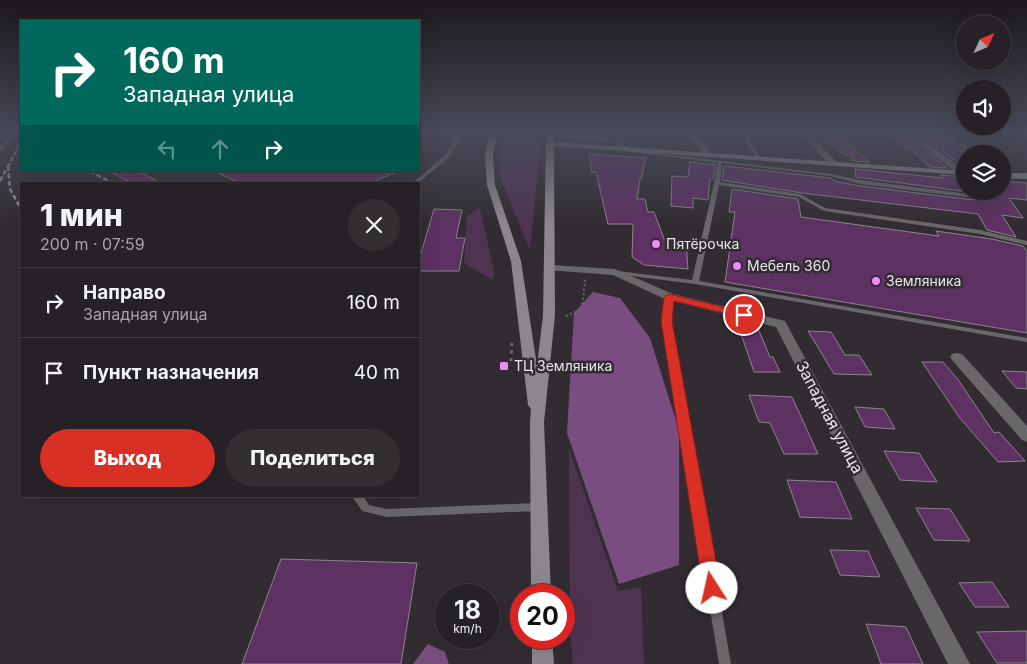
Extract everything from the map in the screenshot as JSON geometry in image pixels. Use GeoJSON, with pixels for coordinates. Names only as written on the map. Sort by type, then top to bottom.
{"type":"FeatureCollection","features":[{"type":"Feature","properties":{"kind":"main road"},"geometry":{"type":"LineString","coordinates":[[489,163],[491,184],[516,262],[538,422]]}},
{"type":"Feature","properties":{"kind":"main road"},"geometry":{"type":"LineString","coordinates":[[541,584],[538,422],[549,315],[551,163]]}},
{"type":"Feature","properties":{"kind":"main road"},"geometry":{"type":"LineString","coordinates":[[819,163],[956,172]]}},
{"type":"Feature","properties":{"kind":"main road"},"geometry":{"type":"LineString","coordinates":[[1011,175],[1027,176]]}},
{"type":"Feature","properties":{"kind":"main road"},"geometry":{"type":"LineString","coordinates":[[542,649],[543,664]]}},
{"type":"Feature","properties":{"kind":"street"},"geometry":{"type":"LineString","coordinates":[[550,268],[615,272]]}},
{"type":"Feature","properties":{"kind":"street","name":"Западная улица"},"geometry":{"type":"LineString","coordinates":[[615,272],[669,297],[781,324],[959,664]]}},
{"type":"Feature","properties":{"kind":"street"},"geometry":{"type":"LineString","coordinates":[[958,357],[1027,436]]}},
{"type":"Feature","properties":{"kind":"lane"},"geometry":{"type":"LineString","coordinates":[[416,182],[439,163]]}},
{"type":"Feature","properties":{"kind":"lane"},"geometry":{"type":"LineString","coordinates":[[695,282],[720,163],[956,194]]}},
{"type":"Feature","properties":{"kind":"lane"},"geometry":{"type":"LineString","coordinates":[[717,183],[800,196],[824,209],[980,232],[1027,243]]}},
{"type":"Feature","properties":{"kind":"lane"},"geometry":{"type":"LineString","coordinates":[[615,272],[695,282],[1027,340]]}},
{"type":"Feature","properties":{"kind":"lane"},"geometry":{"type":"LineString","coordinates":[[669,297],[667,321],[725,664]]}},
{"type":"Feature","properties":{"kind":"lane"},"geometry":{"type":"LineString","coordinates":[[358,497],[366,508],[387,512],[538,507]]}},
{"type":"Feature","properties":{"kind":"path"},"geometry":{"type":"LineString","coordinates":[[566,316],[582,309],[586,271]]}},
{"type":"Feature","properties":{"kind":"shaded area"},"geometry":{"type":"Polygon","coordinates":[[[500,163],[538,163],[530,250],[499,175],[500,163]]]}},
{"type":"Feature","properties":{"kind":"shaded area"},"geometry":{"type":"Polygon","coordinates":[[[480,208],[494,272],[493,280],[464,263],[467,216],[480,208]]]}},
{"type":"Feature","properties":{"kind":"shaded area"},"geometry":{"type":"Polygon","coordinates":[[[593,292],[620,298],[650,338],[679,430],[679,565],[619,584],[567,433],[574,313],[593,292]]]}},
{"type":"Feature","properties":{"kind":"shaded area"},"geometry":{"type":"Polygon","coordinates":[[[569,449],[618,591],[641,587],[644,664],[573,664],[572,649],[575,649],[575,584],[570,584],[569,449]]]}},
{"type":"Feature","properties":{"kind":"shaded area"},"geometry":{"type":"Polygon","coordinates":[[[428,644],[435,649],[445,652],[449,664],[413,664],[428,644]]]}},
{"type":"Feature","properties":{"kind":"building"},"geometry":{"type":"Polygon","coordinates":[[[590,163],[645,163],[637,199],[645,199],[648,212],[654,212],[664,239],[686,241],[688,269],[644,265],[632,257],[633,224],[608,224],[596,172],[592,172],[590,163]]]}},
{"type":"Feature","properties":{"kind":"building"},"geometry":{"type":"Polygon","coordinates":[[[690,163],[716,165],[713,179],[710,179],[708,200],[693,198],[693,208],[671,206],[672,176],[688,177],[690,163]]]}},
{"type":"Feature","properties":{"kind":"building"},"geometry":{"type":"Polygon","coordinates":[[[926,163],[941,163],[947,168],[930,167],[926,163]]]}},
{"type":"Feature","properties":{"kind":"building"},"geometry":{"type":"Polygon","coordinates":[[[724,166],[831,178],[834,181],[860,186],[956,198],[956,200],[1010,200],[1023,218],[1002,215],[1016,237],[987,230],[978,214],[802,193],[722,180],[724,166]]]}},
{"type":"Feature","properties":{"kind":"building"},"geometry":{"type":"Polygon","coordinates":[[[855,169],[943,178],[940,175],[956,176],[956,190],[856,177],[855,169]]]}},
{"type":"Feature","properties":{"kind":"building"},"geometry":{"type":"Polygon","coordinates":[[[111,172],[140,172],[159,182],[129,182],[111,172]]]}},
{"type":"Feature","properties":{"kind":"building"},"geometry":{"type":"Polygon","coordinates":[[[216,172],[396,172],[373,182],[238,182],[216,172]]]}},
{"type":"Feature","properties":{"kind":"building"},"geometry":{"type":"Polygon","coordinates":[[[1011,182],[1027,183],[1027,200],[1011,198],[1011,182]]]}},
{"type":"Feature","properties":{"kind":"building"},"geometry":{"type":"Polygon","coordinates":[[[732,189],[798,199],[801,217],[939,236],[936,231],[992,239],[1023,246],[1027,251],[1027,333],[725,282],[735,212],[729,212],[732,189]]]}},
{"type":"Feature","properties":{"kind":"building"},"geometry":{"type":"Polygon","coordinates":[[[434,209],[462,210],[456,238],[465,238],[459,271],[420,271],[420,257],[434,209]]]}},
{"type":"Feature","properties":{"kind":"building"},"geometry":{"type":"Polygon","coordinates":[[[738,325],[757,326],[770,357],[773,357],[780,372],[754,372],[738,325]]]}},
{"type":"Feature","properties":{"kind":"building"},"geometry":{"type":"Polygon","coordinates":[[[808,331],[831,332],[845,355],[859,355],[872,375],[834,374],[808,331]]]}},
{"type":"Feature","properties":{"kind":"building"},"geometry":{"type":"Polygon","coordinates":[[[922,362],[943,362],[959,381],[994,433],[999,432],[1025,461],[998,462],[959,417],[922,362]]]}},
{"type":"Feature","properties":{"kind":"building"},"geometry":{"type":"Polygon","coordinates":[[[1002,371],[1027,372],[1027,389],[1016,388],[1002,371]]]}},
{"type":"Feature","properties":{"kind":"building"},"geometry":{"type":"Polygon","coordinates":[[[749,395],[792,397],[818,454],[784,454],[770,423],[759,422],[749,395]]]}},
{"type":"Feature","properties":{"kind":"building"},"geometry":{"type":"Polygon","coordinates":[[[855,407],[884,409],[895,429],[865,427],[855,407]]]}},
{"type":"Feature","properties":{"kind":"building"},"geometry":{"type":"Polygon","coordinates":[[[884,451],[919,453],[937,482],[900,480],[884,451]]]}},
{"type":"Feature","properties":{"kind":"building"},"geometry":{"type":"Polygon","coordinates":[[[787,480],[836,482],[852,519],[800,517],[787,480]]]}},
{"type":"Feature","properties":{"kind":"building"},"geometry":{"type":"Polygon","coordinates":[[[916,508],[950,509],[970,541],[934,540],[916,508]]]}},
{"type":"Feature","properties":{"kind":"building"},"geometry":{"type":"Polygon","coordinates":[[[830,550],[868,551],[880,577],[840,575],[830,550]]]}},
{"type":"Feature","properties":{"kind":"building"},"geometry":{"type":"Polygon","coordinates":[[[281,559],[417,563],[401,664],[242,664],[281,559]]]}},
{"type":"Feature","properties":{"kind":"building"},"geometry":{"type":"Polygon","coordinates":[[[992,582],[1009,607],[975,607],[959,583],[992,582]]]}},
{"type":"Feature","properties":{"kind":"building"},"geometry":{"type":"Polygon","coordinates":[[[866,624],[906,627],[923,664],[881,664],[866,624]]]}},
{"type":"Feature","properties":{"kind":"building"},"geometry":{"type":"Polygon","coordinates":[[[1027,631],[1027,663],[997,663],[977,632],[1027,631]]]}},
{"type":"Feature","properties":{"kind":"railway"},"geometry":{"type":"LineString","coordinates":[[0,181],[8,166]]}},
{"type":"Feature","properties":{"kind":"railway"},"geometry":{"type":"LineString","coordinates":[[8,166],[10,189],[20,207]]}},
{"type":"Feature","properties":{"kind":"railway"},"geometry":{"type":"LineString","coordinates":[[92,172],[110,182]]}},
{"type":"Feature","properties":{"kind":"place","name":"Пятёрочка"},"geometry":{"type":"Point","coordinates":[656,244]}},
{"type":"Feature","properties":{"kind":"place","name":"Мебель 360"},"geometry":{"type":"Point","coordinates":[737,266]}},
{"type":"Feature","properties":{"kind":"place","name":"Земляника"},"geometry":{"type":"Point","coordinates":[876,281]}},
{"type":"Feature","properties":{"kind":"place","name":"ТЦ Земляника"},"geometry":{"type":"Point","coordinates":[504,366]}},
{"type":"Feature","properties":{"kind":"route"},"geometry":{"type":"LineString","coordinates":[[712,588],[667,321],[669,297],[744,315]]}}]}
